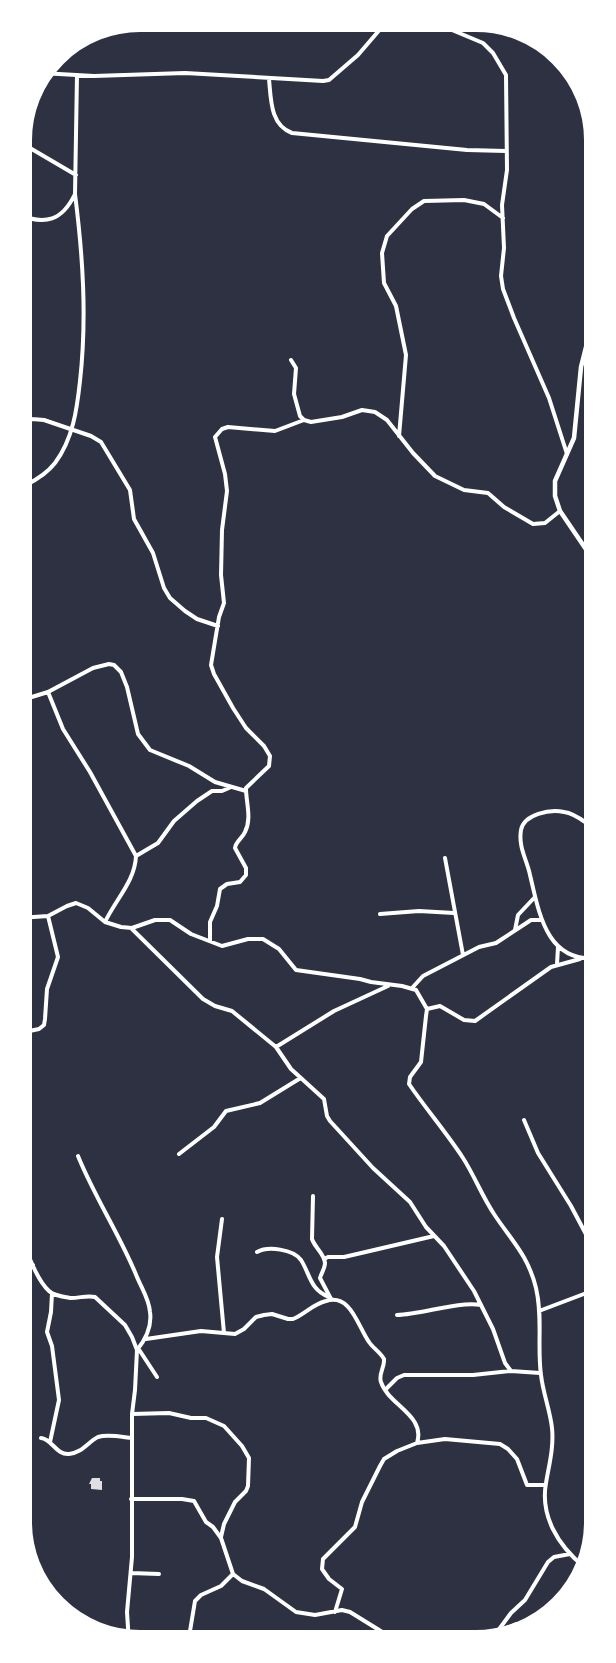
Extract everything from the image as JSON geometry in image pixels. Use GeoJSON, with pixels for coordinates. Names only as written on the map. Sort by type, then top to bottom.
{"type":"FeatureCollection","features":[{"type":"Feature","properties":{"kind":"street"},"geometry":{"type":"LineString","coordinates":[[51,74],[185,73],[269,79],[329,80],[358,55],[380,29]]}},
{"type":"Feature","properties":{"kind":"street"},"geometry":{"type":"LineString","coordinates":[[450,29],[483,43],[493,53],[507,80],[507,170],[502,218],[504,248],[501,276],[503,289],[549,398],[567,455]]}},
{"type":"Feature","properties":{"kind":"street"},"geometry":{"type":"LineString","coordinates":[[29,484],[55,464],[72,429],[85,339],[83,255],[75,194],[77,75]]}},
{"type":"Feature","properties":{"kind":"street"},"geometry":{"type":"LineString","coordinates":[[269,79],[274,115],[279,125],[292,133],[467,150],[506,151]]}},
{"type":"Feature","properties":{"kind":"street"},"geometry":{"type":"LineString","coordinates":[[29,147],[76,175]]}},
{"type":"Feature","properties":{"kind":"street"},"geometry":{"type":"LineString","coordinates":[[29,218],[49,220],[68,207],[75,194]]}},
{"type":"Feature","properties":{"kind":"street"},"geometry":{"type":"LineString","coordinates":[[399,437],[406,355],[396,306],[384,283],[382,253],[387,236],[412,209],[424,201],[464,200],[484,204],[502,218]]}},
{"type":"Feature","properties":{"kind":"street"},"geometry":{"type":"LineString","coordinates":[[588,343],[581,367],[574,438],[555,481],[555,496],[560,511],[588,552]]}},
{"type":"Feature","properties":{"kind":"street"},"geometry":{"type":"LineString","coordinates":[[291,360],[296,368],[294,394],[299,413],[304,420]]}},
{"type":"Feature","properties":{"kind":"street"},"geometry":{"type":"LineString","coordinates":[[210,941],[210,921],[217,906],[220,889],[226,884],[240,882],[246,875],[246,868],[235,848],[246,831],[248,823],[247,786],[269,766],[270,756],[264,746],[246,728],[214,674],[211,660],[224,603],[221,575],[222,530],[227,491],[225,474],[215,444],[215,435],[228,427],[270,431],[304,420],[320,421],[368,410],[387,420],[399,437],[435,476],[464,490],[488,493],[504,507],[529,522],[545,523],[560,511]]}},
{"type":"Feature","properties":{"kind":"street"},"geometry":{"type":"LineString","coordinates":[[29,418],[44,420],[97,439],[112,457],[130,490],[134,519],[148,543],[164,588],[170,598],[191,615],[218,626]]}},
{"type":"Feature","properties":{"kind":"street"},"geometry":{"type":"LineString","coordinates":[[29,698],[48,692],[93,668],[109,664],[114,666],[121,672],[127,687],[138,734],[143,743],[157,754],[189,766],[208,779],[246,792]]}},
{"type":"Feature","properties":{"kind":"street"},"geometry":{"type":"LineString","coordinates":[[48,692],[63,729],[90,772],[136,856],[135,870],[105,922]]}},
{"type":"Feature","properties":{"kind":"street"},"geometry":{"type":"LineString","coordinates":[[136,856],[158,843],[174,821],[197,801],[212,791],[222,791],[230,787]]}},
{"type":"Feature","properties":{"kind":"street"},"geometry":{"type":"LineString","coordinates":[[580,959],[558,947],[541,920],[520,838],[522,827],[527,819],[547,812],[573,815],[588,825]]}},
{"type":"Feature","properties":{"kind":"street"},"geometry":{"type":"LineString","coordinates":[[445,858],[463,955]]}},
{"type":"Feature","properties":{"kind":"street"},"geometry":{"type":"LineString","coordinates":[[515,930],[518,915],[534,898]]}},
{"type":"Feature","properties":{"kind":"street"},"geometry":{"type":"LineString","coordinates":[[28,917],[48,916],[76,903],[88,908],[105,922],[132,928],[203,999],[215,1006],[232,1011],[276,1047],[299,1079],[324,1099],[330,1121],[373,1168],[410,1202],[444,1246],[481,1305],[493,1329],[505,1363],[511,1371]]}},
{"type":"Feature","properties":{"kind":"street"},"geometry":{"type":"LineString","coordinates":[[380,914],[419,911],[454,913]]}},
{"type":"Feature","properties":{"kind":"street"},"geometry":{"type":"LineString","coordinates":[[28,1031],[39,1029],[44,1025],[47,989],[58,957],[48,916]]}},
{"type":"Feature","properties":{"kind":"street"},"geometry":{"type":"LineString","coordinates":[[132,928],[155,920],[170,920],[191,934],[222,945],[248,939],[263,939],[279,949],[296,970],[412,988],[419,994],[427,1009],[421,1062],[410,1077],[409,1084],[465,1160],[482,1195],[521,1251],[536,1289],[539,1311],[540,1372],[552,1428],[552,1447],[545,1485],[546,1509],[555,1534],[580,1563]]}},
{"type":"Feature","properties":{"kind":"street"},"geometry":{"type":"LineString","coordinates":[[412,988],[423,976],[479,947],[496,943],[531,920],[541,920]]}},
{"type":"Feature","properties":{"kind":"street"},"geometry":{"type":"LineString","coordinates":[[556,964],[558,947]]}},
{"type":"Feature","properties":{"kind":"street"},"geometry":{"type":"LineString","coordinates":[[427,1009],[440,1005],[464,1020],[475,1021],[540,976],[545,970],[556,964],[587,959]]}},
{"type":"Feature","properties":{"kind":"street"},"geometry":{"type":"LineString","coordinates":[[276,1047],[334,1011],[390,986]]}},
{"type":"Feature","properties":{"kind":"street"},"geometry":{"type":"LineString","coordinates":[[179,1154],[214,1127],[226,1111],[260,1103],[299,1079]]}},
{"type":"Feature","properties":{"kind":"street"},"geometry":{"type":"LineString","coordinates":[[524,1120],[542,1159],[587,1237]]}},
{"type":"Feature","properties":{"kind":"street"},"geometry":{"type":"LineString","coordinates":[[78,1156],[146,1293],[151,1318],[146,1339],[137,1349],[132,1414],[130,1573],[127,1612],[129,1633]]}},
{"type":"Feature","properties":{"kind":"street"},"geometry":{"type":"LineString","coordinates":[[313,1196],[312,1239],[324,1259],[320,1278],[330,1298]]}},
{"type":"Feature","properties":{"kind":"street"},"geometry":{"type":"LineString","coordinates":[[222,1219],[217,1257],[224,1333]]}},
{"type":"Feature","properties":{"kind":"street"},"geometry":{"type":"LineString","coordinates":[[324,1259],[344,1257],[434,1236]]}},
{"type":"Feature","properties":{"kind":"street"},"geometry":{"type":"LineString","coordinates":[[257,1252],[272,1248],[296,1256],[301,1260],[310,1280],[324,1295],[349,1307],[369,1342],[382,1355],[385,1363],[380,1378],[389,1397],[417,1426],[419,1432],[417,1443]]}},
{"type":"Feature","properties":{"kind":"street"},"geometry":{"type":"LineString","coordinates":[[28,1254],[46,1288],[52,1293],[73,1298],[95,1297],[125,1325],[137,1349],[157,1377]]}},
{"type":"Feature","properties":{"kind":"street"},"geometry":{"type":"LineString","coordinates":[[28,1268],[33,1265]]}},
{"type":"Feature","properties":{"kind":"street"},"geometry":{"type":"LineString","coordinates":[[50,1442],[59,1400],[52,1346],[47,1332],[52,1293]]}},
{"type":"Feature","properties":{"kind":"street"},"geometry":{"type":"LineString","coordinates":[[539,1311],[587,1293]]}},
{"type":"Feature","properties":{"kind":"street"},"geometry":{"type":"LineString","coordinates":[[146,1339],[201,1331],[230,1334],[240,1332],[256,1317],[272,1314],[293,1319],[330,1298]]}},
{"type":"Feature","properties":{"kind":"street"},"geometry":{"type":"LineString","coordinates":[[397,1315],[467,1304],[481,1305]]}},
{"type":"Feature","properties":{"kind":"street"},"geometry":{"type":"LineString","coordinates":[[385,1390],[397,1378],[404,1375],[540,1372]]}},
{"type":"Feature","properties":{"kind":"street"},"geometry":{"type":"LineString","coordinates":[[132,1414],[169,1413],[191,1418],[206,1418],[224,1426],[242,1446],[249,1458],[248,1486],[235,1502],[224,1524],[221,1538]]}},
{"type":"Feature","properties":{"kind":"street"},"geometry":{"type":"LineString","coordinates":[[41,1438],[68,1454],[79,1451],[100,1437],[132,1438]]}},
{"type":"Feature","properties":{"kind":"street"},"geometry":{"type":"LineString","coordinates":[[335,1612],[342,1589],[329,1579],[322,1569],[323,1559],[355,1527],[362,1502],[384,1459],[417,1443],[445,1438],[500,1444],[508,1449],[516,1459],[527,1485],[545,1485]]}},
{"type":"Feature","properties":{"kind":"street"},"geometry":{"type":"LineString","coordinates":[[131,1499],[189,1499],[198,1506],[206,1522],[221,1538],[233,1574],[242,1581],[264,1589],[296,1612],[315,1615],[350,1612],[386,1634]]}},
{"type":"Feature","properties":{"kind":"street"},"geometry":{"type":"LineString","coordinates":[[499,1632],[511,1613],[525,1600],[548,1562],[554,1557],[570,1554]]}},
{"type":"Feature","properties":{"kind":"street"},"geometry":{"type":"LineString","coordinates":[[130,1573],[159,1574]]}},
{"type":"Feature","properties":{"kind":"street"},"geometry":{"type":"LineString","coordinates":[[186,1634],[189,1631],[195,1601],[198,1597],[221,1586],[233,1574]]}},
{"type":"Feature","properties":{"kind":"street"},"geometry":{"type":"LineString","coordinates":[[499,1632],[516,1624],[519,1626]]}},
{"type":"Feature","properties":{"kind":"building"},"geometry":{"type":"Polygon","coordinates":[[[92,1478],[100,1478],[102,1490],[91,1489],[91,1484],[89,1484],[92,1478]]]}}]}
